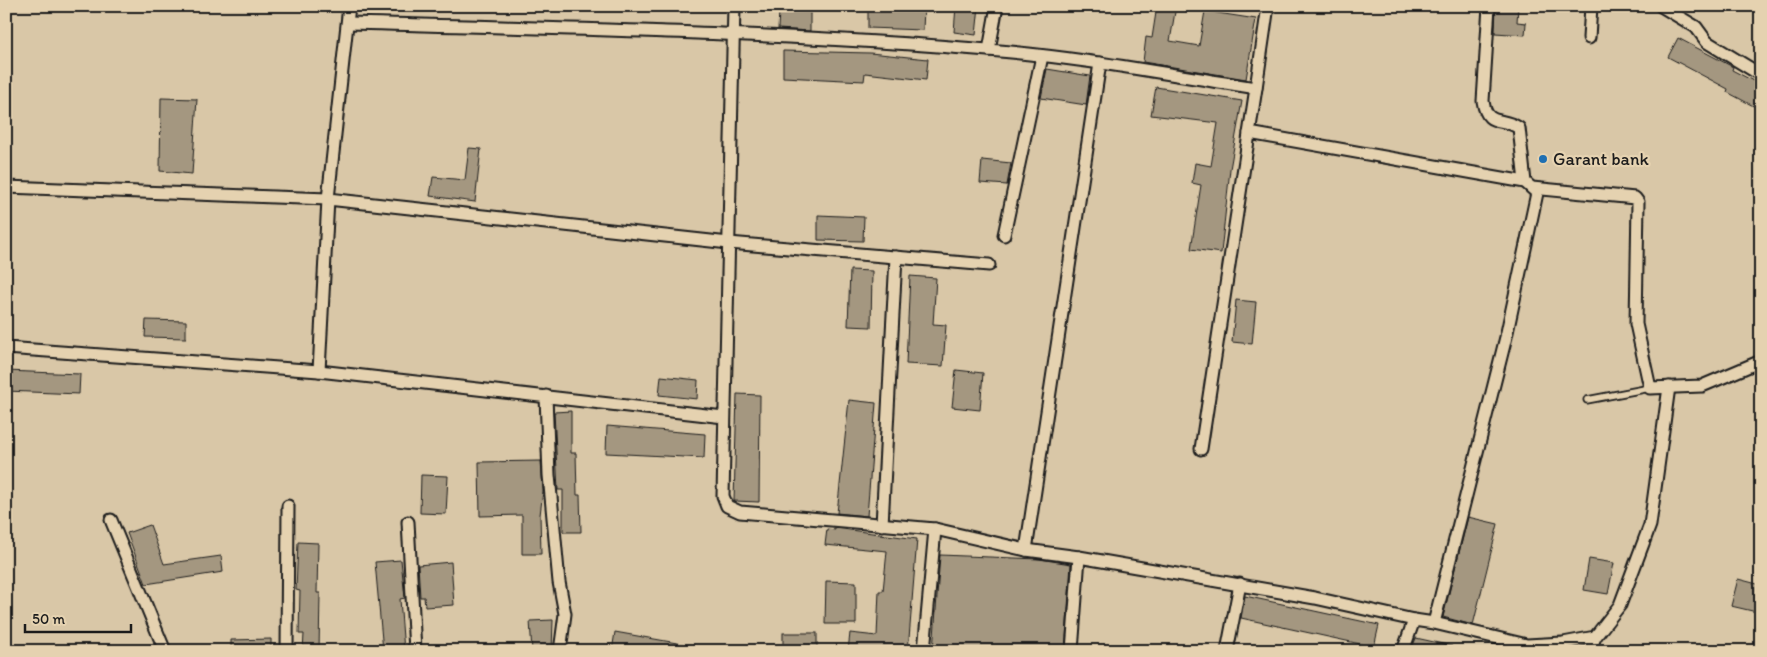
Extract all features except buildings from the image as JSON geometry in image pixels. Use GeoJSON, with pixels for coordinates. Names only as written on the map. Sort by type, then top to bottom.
{"type":"FeatureCollection","features":[{"type":"Feature","properties":{"kind":"street"},"geometry":{"type":"LineString","coordinates":[[319,372],[328,198],[350,6]]}},
{"type":"Feature","properties":{"kind":"street"},"geometry":{"type":"LineString","coordinates":[[734,6],[724,417],[723,496],[727,506],[740,512],[935,529],[1026,550],[1240,584],[1434,623],[1527,645],[1563,643],[1595,637]]}},
{"type":"Feature","properties":{"kind":"street"},"geometry":{"type":"LineString","coordinates":[[989,50],[997,6]]}},
{"type":"Feature","properties":{"kind":"street"},"geometry":{"type":"LineString","coordinates":[[1201,449],[1268,6]]}},
{"type":"Feature","properties":{"kind":"street"},"geometry":{"type":"LineString","coordinates":[[1434,623],[1506,337],[1537,193],[1529,185],[1519,128],[1489,118],[1484,112],[1483,101],[1489,6]]}},
{"type":"Feature","properties":{"kind":"street"},"geometry":{"type":"LineString","coordinates":[[1589,38],[1592,6]]}},
{"type":"Feature","properties":{"kind":"street"},"geometry":{"type":"LineString","coordinates":[[1661,6],[1696,27],[1707,42],[1761,75]]}},
{"type":"Feature","properties":{"kind":"street"},"geometry":{"type":"LineString","coordinates":[[349,23],[734,34],[989,50],[1100,63],[1256,88]]}},
{"type":"Feature","properties":{"kind":"street"},"geometry":{"type":"LineString","coordinates":[[1004,235],[1042,56]]}},
{"type":"Feature","properties":{"kind":"street"},"geometry":{"type":"LineString","coordinates":[[1026,550],[1100,63]]}},
{"type":"Feature","properties":{"kind":"street"},"geometry":{"type":"LineString","coordinates":[[1249,133],[1529,185],[1635,198],[1638,202],[1636,324],[1650,388],[1702,386],[1761,361]]}},
{"type":"Feature","properties":{"kind":"street"},"geometry":{"type":"LineString","coordinates":[[6,187],[328,198],[729,243],[989,265]]}},
{"type":"Feature","properties":{"kind":"street"},"geometry":{"type":"LineString","coordinates":[[882,525],[896,257]]}},
{"type":"Feature","properties":{"kind":"street"},"geometry":{"type":"LineString","coordinates":[[6,348],[43,349],[319,372],[724,417]]}},
{"type":"Feature","properties":{"kind":"street"},"geometry":{"type":"LineString","coordinates":[[1590,651],[1595,637],[1620,605],[1650,525],[1669,387]]}},
{"type":"Feature","properties":{"kind":"street"},"geometry":{"type":"LineString","coordinates":[[546,396],[549,475],[559,582],[565,614],[560,651]]}},
{"type":"Feature","properties":{"kind":"street"},"geometry":{"type":"LineString","coordinates":[[286,651],[288,506]]}},
{"type":"Feature","properties":{"kind":"street"},"geometry":{"type":"LineString","coordinates":[[111,520],[165,651]]}},
{"type":"Feature","properties":{"kind":"street"},"geometry":{"type":"LineString","coordinates":[[408,522],[415,651]]}},
{"type":"Feature","properties":{"kind":"street"},"geometry":{"type":"LineString","coordinates":[[924,651],[935,529]]}},
{"type":"Feature","properties":{"kind":"street"},"geometry":{"type":"LineString","coordinates":[[1072,651],[1079,557]]}},
{"type":"Feature","properties":{"kind":"street"},"geometry":{"type":"LineString","coordinates":[[1227,651],[1240,584]]}},
{"type":"Feature","properties":{"kind":"street"},"geometry":{"type":"LineString","coordinates":[[1403,651],[1414,620]]}},
{"type":"Feature","properties":{"kind":"lane"},"geometry":{"type":"LineString","coordinates":[[1587,400],[1650,388]]}},
{"type":"Feature","properties":{"kind":"place","name":"Garant bank"},"geometry":{"type":"Point","coordinates":[1543,159]}}]}
